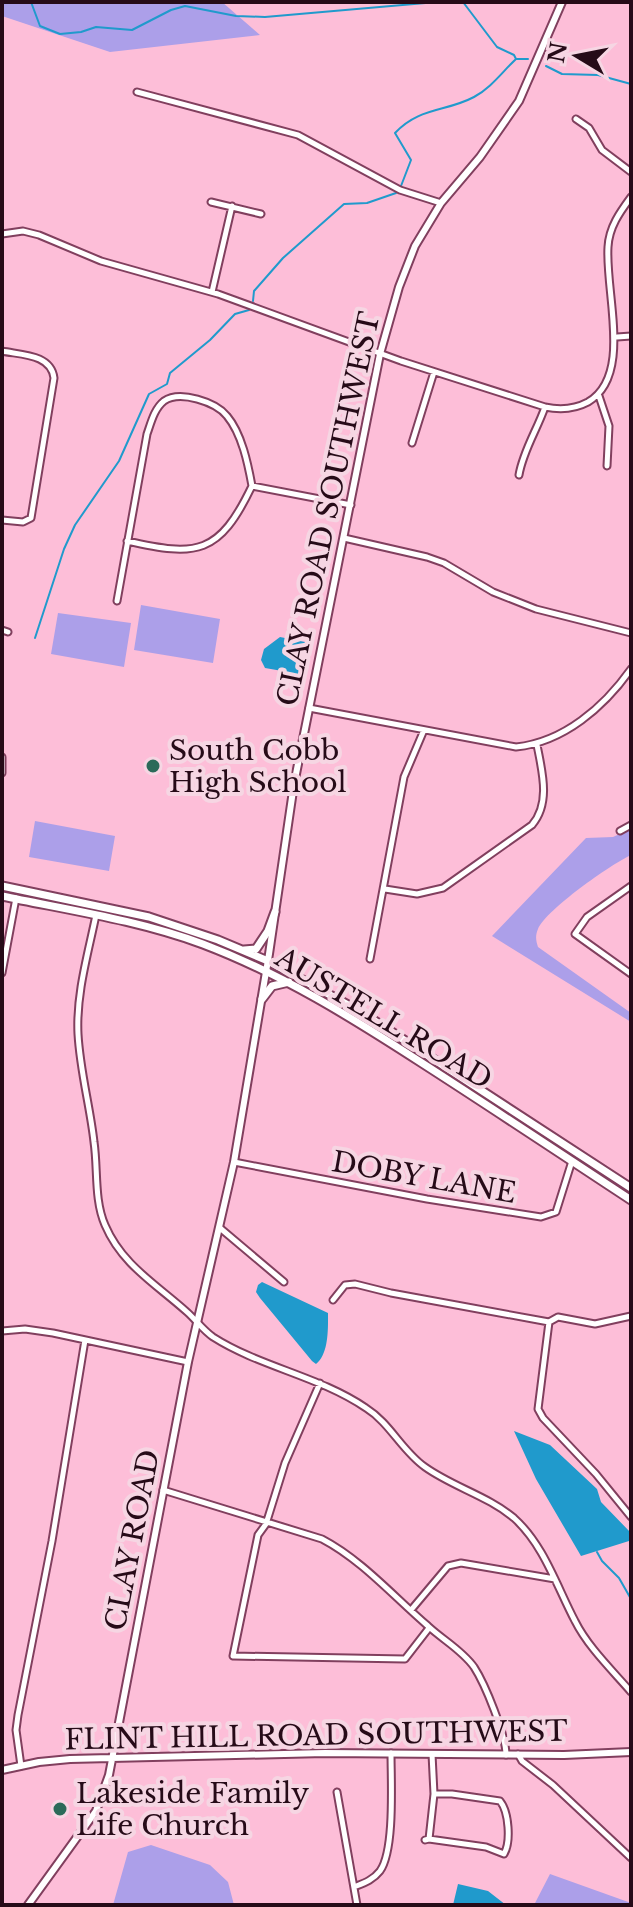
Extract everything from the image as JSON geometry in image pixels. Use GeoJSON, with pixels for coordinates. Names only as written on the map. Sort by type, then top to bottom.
{"type":"FeatureCollection","features":[{"type":"Feature","properties":{"kind":"main road","name":"AUSTELL ROAD"},"geometry":{"type":"LineString","coordinates":[[2,886],[149,917],[268,961],[358,1010],[631,1188]]}},
{"type":"Feature","properties":{"kind":"main road","name":"AUSTELL ROAD"},"geometry":{"type":"LineString","coordinates":[[2,896],[96,914],[186,938],[290,982],[346,1013],[631,1200]]}},
{"type":"Feature","properties":{"kind":"main road"},"geometry":{"type":"LineString","coordinates":[[243,950],[256,949],[261,944],[275,912]]}},
{"type":"Feature","properties":{"kind":"main road"},"geometry":{"type":"LineString","coordinates":[[262,999],[272,986],[290,982]]}},
{"type":"Feature","properties":{"kind":"street","name":"CLAY ROAD SOUTHWEST"},"geometry":{"type":"LineString","coordinates":[[234,1162],[309,708],[380,354],[406,267],[441,203],[480,157],[519,101],[531,80],[562,2]]}},
{"type":"Feature","properties":{"kind":"street"},"geometry":{"type":"LineString","coordinates":[[137,92],[298,135],[400,190],[441,203]]}},
{"type":"Feature","properties":{"kind":"street"},"geometry":{"type":"LineString","coordinates":[[576,119],[589,128],[602,150],[631,172]]}},
{"type":"Feature","properties":{"kind":"street"},"geometry":{"type":"LineString","coordinates":[[2,234],[23,231],[39,235],[101,261],[212,292],[434,372],[545,407],[572,407],[581,406],[599,396],[614,373],[618,347],[608,245],[615,219],[631,197]]}},
{"type":"Feature","properties":{"kind":"street"},"geometry":{"type":"LineString","coordinates":[[211,202],[261,214]]}},
{"type":"Feature","properties":{"kind":"street"},"geometry":{"type":"LineString","coordinates":[[212,292],[232,206]]}},
{"type":"Feature","properties":{"kind":"street"},"geometry":{"type":"LineString","coordinates":[[617,337],[631,336]]}},
{"type":"Feature","properties":{"kind":"street"},"geometry":{"type":"LineString","coordinates":[[2,351],[38,359],[49,364],[54,373],[31,518],[23,522],[2,520]]}},
{"type":"Feature","properties":{"kind":"street"},"geometry":{"type":"LineString","coordinates":[[412,443],[434,372]]}},
{"type":"Feature","properties":{"kind":"street"},"geometry":{"type":"LineString","coordinates":[[599,396],[609,426],[607,466]]}},
{"type":"Feature","properties":{"kind":"street"},"geometry":{"type":"LineString","coordinates":[[117,601],[127,541],[150,424],[159,407],[172,398],[192,399],[221,409],[239,439],[252,486],[234,521],[216,540],[203,547],[173,549],[127,541]]}},
{"type":"Feature","properties":{"kind":"street"},"geometry":{"type":"LineString","coordinates":[[519,475],[545,407]]}},
{"type":"Feature","properties":{"kind":"street"},"geometry":{"type":"LineString","coordinates":[[252,486],[351,505]]}},
{"type":"Feature","properties":{"kind":"street"},"geometry":{"type":"LineString","coordinates":[[344,538],[427,557],[453,568],[493,592],[536,609],[631,633]]}},
{"type":"Feature","properties":{"kind":"street"},"geometry":{"type":"LineString","coordinates":[[309,708],[516,747],[537,745],[591,713],[631,669]]}},
{"type":"Feature","properties":{"kind":"street"},"geometry":{"type":"LineString","coordinates":[[370,959],[404,777],[424,730]]}},
{"type":"Feature","properties":{"kind":"street"},"geometry":{"type":"LineString","coordinates":[[385,889],[417,894],[443,888],[532,825],[540,816],[543,804],[542,769],[537,745]]}},
{"type":"Feature","properties":{"kind":"street"},"geometry":{"type":"LineString","coordinates":[[2,757],[2,773]]}},
{"type":"Feature","properties":{"kind":"street"},"geometry":{"type":"LineString","coordinates":[[620,831],[631,825]]}},
{"type":"Feature","properties":{"kind":"street"},"geometry":{"type":"LineString","coordinates":[[631,886],[587,917],[575,934],[631,974]]}},
{"type":"Feature","properties":{"kind":"street"},"geometry":{"type":"LineString","coordinates":[[2,973],[17,889]]}},
{"type":"Feature","properties":{"kind":"street"},"geometry":{"type":"LineString","coordinates":[[96,914],[81,986],[78,1035],[94,1141],[99,1206],[104,1224],[127,1260],[210,1335],[249,1356],[320,1383],[364,1406],[380,1418],[412,1457],[425,1467],[515,1519],[528,1532],[556,1579],[576,1623],[631,1692]]}},
{"type":"Feature","properties":{"kind":"street","name":"DOBY LANE"},"geometry":{"type":"LineString","coordinates":[[234,1162],[541,1217],[556,1212],[572,1161]]}},
{"type":"Feature","properties":{"kind":"street","name":"CLAY ROAD"},"geometry":{"type":"LineString","coordinates":[[28,1905],[96,1811],[106,1787],[188,1362],[234,1162]]}},
{"type":"Feature","properties":{"kind":"street"},"geometry":{"type":"LineString","coordinates":[[220,1228],[284,1282]]}},
{"type":"Feature","properties":{"kind":"street"},"geometry":{"type":"LineString","coordinates":[[333,1300],[345,1285],[355,1284],[549,1322],[558,1317],[595,1324],[631,1316]]}},
{"type":"Feature","properties":{"kind":"street"},"geometry":{"type":"LineString","coordinates":[[549,1322],[538,1409],[631,1517]]}},
{"type":"Feature","properties":{"kind":"street"},"geometry":{"type":"LineString","coordinates":[[2,1331],[25,1329],[188,1362]]}},
{"type":"Feature","properties":{"kind":"street"},"geometry":{"type":"LineString","coordinates":[[21,1766],[16,1730],[18,1715],[52,1541],[85,1340]]}},
{"type":"Feature","properties":{"kind":"street"},"geometry":{"type":"LineString","coordinates":[[320,1383],[285,1463],[266,1524],[258,1535],[233,1656],[405,1659],[429,1628]]}},
{"type":"Feature","properties":{"kind":"street"},"geometry":{"type":"LineString","coordinates":[[163,1490],[322,1539],[342,1550],[429,1628],[464,1654],[475,1668],[495,1714],[506,1755]]}},
{"type":"Feature","properties":{"kind":"street"},"geometry":{"type":"LineString","coordinates":[[411,1610],[448,1566],[461,1563],[556,1579]]}},
{"type":"Feature","properties":{"kind":"street","name":"FLINT HILL ROAD SOUTHWEST"},"geometry":{"type":"LineString","coordinates":[[2,1770],[57,1760],[631,1752]]}},
{"type":"Feature","properties":{"kind":"street"},"geometry":{"type":"LineString","coordinates":[[354,1887],[374,1877],[386,1858],[391,1820],[391,1753]]}},
{"type":"Feature","properties":{"kind":"street"},"geometry":{"type":"LineString","coordinates":[[432,1754],[434,1794],[427,1840],[486,1847],[497,1854],[504,1854],[508,1847],[505,1810],[500,1801],[434,1794]]}},
{"type":"Feature","properties":{"kind":"street"},"geometry":{"type":"LineString","coordinates":[[518,1754],[522,1761],[553,1785],[631,1858]]}},
{"type":"Feature","properties":{"kind":"street"},"geometry":{"type":"LineString","coordinates":[[337,1792],[357,1905]]}},
{"type":"Feature","properties":{"kind":"shaded area"},"geometry":{"type":"Polygon","coordinates":[[[2,2],[222,2],[260,35],[110,52],[2,16],[2,2]]]}},
{"type":"Feature","properties":{"kind":"shaded area"},"geometry":{"type":"Polygon","coordinates":[[[141,605],[220,619],[213,663],[134,650],[141,605]]]}},
{"type":"Feature","properties":{"kind":"shaded area"},"geometry":{"type":"Polygon","coordinates":[[[58,613],[131,623],[124,667],[51,654],[58,613]]]}},
{"type":"Feature","properties":{"kind":"shaded area"},"geometry":{"type":"Polygon","coordinates":[[[35,821],[115,836],[109,871],[29,857],[35,821]]]}},
{"type":"Feature","properties":{"kind":"shaded area"},"geometry":{"type":"Polygon","coordinates":[[[631,829],[631,855],[553,910],[538,929],[536,938],[538,947],[631,1013],[631,1022],[492,936],[586,838],[613,837],[631,829]]]}},
{"type":"Feature","properties":{"kind":"shaded area"},"geometry":{"type":"Polygon","coordinates":[[[151,1845],[210,1865],[228,1882],[234,1905],[113,1905],[128,1852],[151,1845]]]}},
{"type":"Feature","properties":{"kind":"shaded area"},"geometry":{"type":"Polygon","coordinates":[[[550,1874],[631,1903],[631,1905],[534,1905],[550,1874]]]}},
{"type":"Feature","properties":{"kind":"water"},"geometry":{"type":"Polygon","coordinates":[[[280,637],[305,642],[308,647],[301,683],[297,683],[288,672],[265,668],[261,660],[264,649],[280,637]]]}},
{"type":"Feature","properties":{"kind":"water"},"geometry":{"type":"Polygon","coordinates":[[[262,1282],[328,1313],[326,1347],[316,1364],[256,1292],[262,1282]]]}},
{"type":"Feature","properties":{"kind":"water"},"geometry":{"type":"Polygon","coordinates":[[[514,1431],[550,1445],[597,1489],[601,1502],[631,1533],[629,1541],[581,1556],[536,1479],[514,1431]]]}},
{"type":"Feature","properties":{"kind":"water"},"geometry":{"type":"Polygon","coordinates":[[[458,1884],[488,1891],[506,1905],[453,1905],[458,1884]]]}},
{"type":"Feature","properties":{"kind":"waterway"},"geometry":{"type":"LineString","coordinates":[[31,2],[40,26],[60,34],[96,27],[132,30],[185,6],[236,16],[265,17],[437,2]]}},
{"type":"Feature","properties":{"kind":"waterway"},"geometry":{"type":"LineString","coordinates":[[463,2],[497,47],[516,59],[528,59]]}},
{"type":"Feature","properties":{"kind":"waterway"},"geometry":{"type":"LineString","coordinates":[[401,186],[411,160],[395,133],[423,114],[464,102],[480,93],[516,59]]}},
{"type":"Feature","properties":{"kind":"waterway"},"geometry":{"type":"LineString","coordinates":[[546,66],[562,74],[598,75],[631,84]]}},
{"type":"Feature","properties":{"kind":"waterway"},"geometry":{"type":"LineString","coordinates":[[253,301],[254,291],[283,258],[344,204],[367,203],[396,193]]}},
{"type":"Feature","properties":{"kind":"waterway"},"geometry":{"type":"LineString","coordinates":[[35,638],[75,525],[119,461],[149,394],[167,384],[170,373],[210,340],[235,314],[249,310]]}},
{"type":"Feature","properties":{"kind":"waterway"},"geometry":{"type":"LineString","coordinates":[[597,1552],[619,1578],[631,1599]]}},
{"type":"Feature","properties":{"kind":"place","name":"South Cobb High School"},"geometry":{"type":"Point","coordinates":[153,766]}},
{"type":"Feature","properties":{"kind":"place","name":"Lakeside Family Life Church"},"geometry":{"type":"Point","coordinates":[60,1809]}}]}
